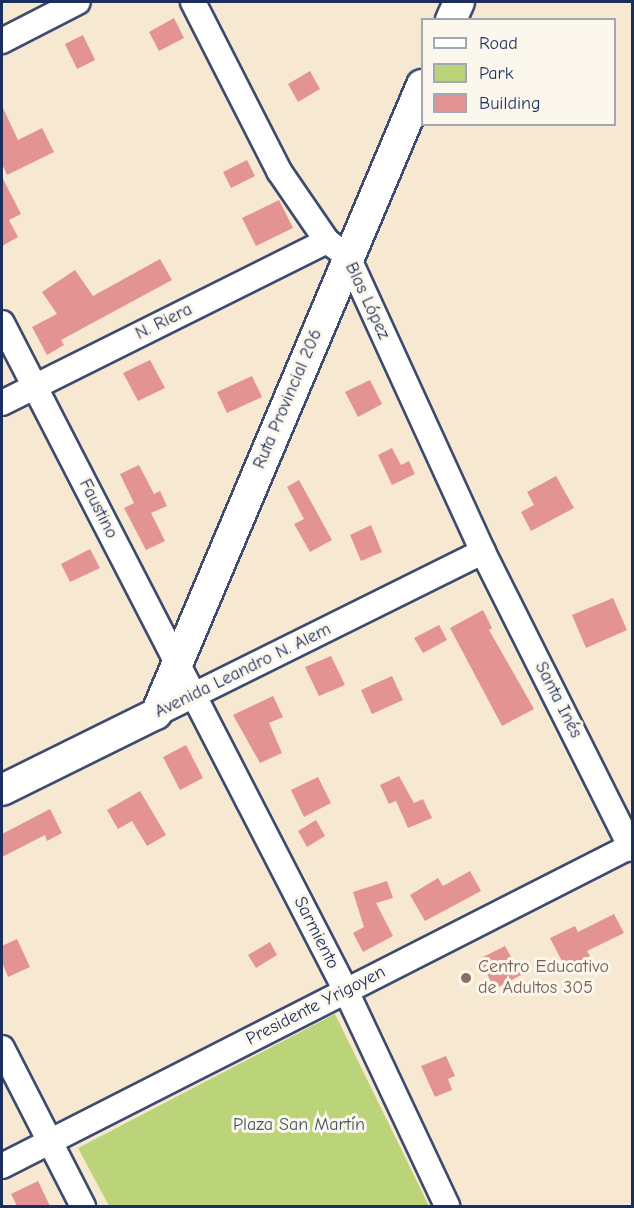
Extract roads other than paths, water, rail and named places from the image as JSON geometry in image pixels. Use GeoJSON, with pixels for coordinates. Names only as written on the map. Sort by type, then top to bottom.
{"type":"FeatureCollection","features":[{"type":"Feature","properties":{"kind":"main road"},"geometry":{"type":"LineString","coordinates":[[452,18],[459,2]]}},
{"type":"Feature","properties":{"kind":"main road","name":"Ruta Provincial 206"},"geometry":{"type":"LineString","coordinates":[[156,714],[338,249],[421,89]]}},
{"type":"Feature","properties":{"kind":"main road","name":"Avenida Leandro N. Alem"},"geometry":{"type":"LineString","coordinates":[[2,790],[156,714]]}},
{"type":"Feature","properties":{"kind":"street"},"geometry":{"type":"LineString","coordinates":[[2,41],[78,2]]}},
{"type":"Feature","properties":{"kind":"street","name":"Blas López"},"geometry":{"type":"LineString","coordinates":[[193,2],[279,171],[338,249],[483,552]]}},
{"type":"Feature","properties":{"kind":"street","name":"N. Riera"},"geometry":{"type":"LineString","coordinates":[[2,403],[338,249]]}},
{"type":"Feature","properties":{"kind":"street","name":"Faustino"},"geometry":{"type":"LineString","coordinates":[[2,323],[194,696]]}},
{"type":"Feature","properties":{"kind":"street","name":"Avenida Leandro N. Alem"},"geometry":{"type":"LineString","coordinates":[[156,714],[483,552]]}},
{"type":"Feature","properties":{"kind":"street","name":"Santa Inés"},"geometry":{"type":"LineString","coordinates":[[483,552],[632,847]]}},
{"type":"Feature","properties":{"kind":"street","name":"Sarmiento"},"geometry":{"type":"LineString","coordinates":[[194,696],[346,991],[447,1206]]}},
{"type":"Feature","properties":{"kind":"street","name":"Presidente Yrigoyen"},"geometry":{"type":"LineString","coordinates":[[2,1166],[632,847]]}},
{"type":"Feature","properties":{"kind":"street"},"geometry":{"type":"LineString","coordinates":[[2,1048],[83,1206]]}},
{"type":"Feature","properties":{"kind":"place","name":"Centro Educativo de Adultos 305"},"geometry":{"type":"Point","coordinates":[466,978]}},
{"type":"Feature","properties":{"kind":"park label","name":"Plaza San Martín"},"geometry":{"type":"Point","coordinates":[299,1125]}}]}
